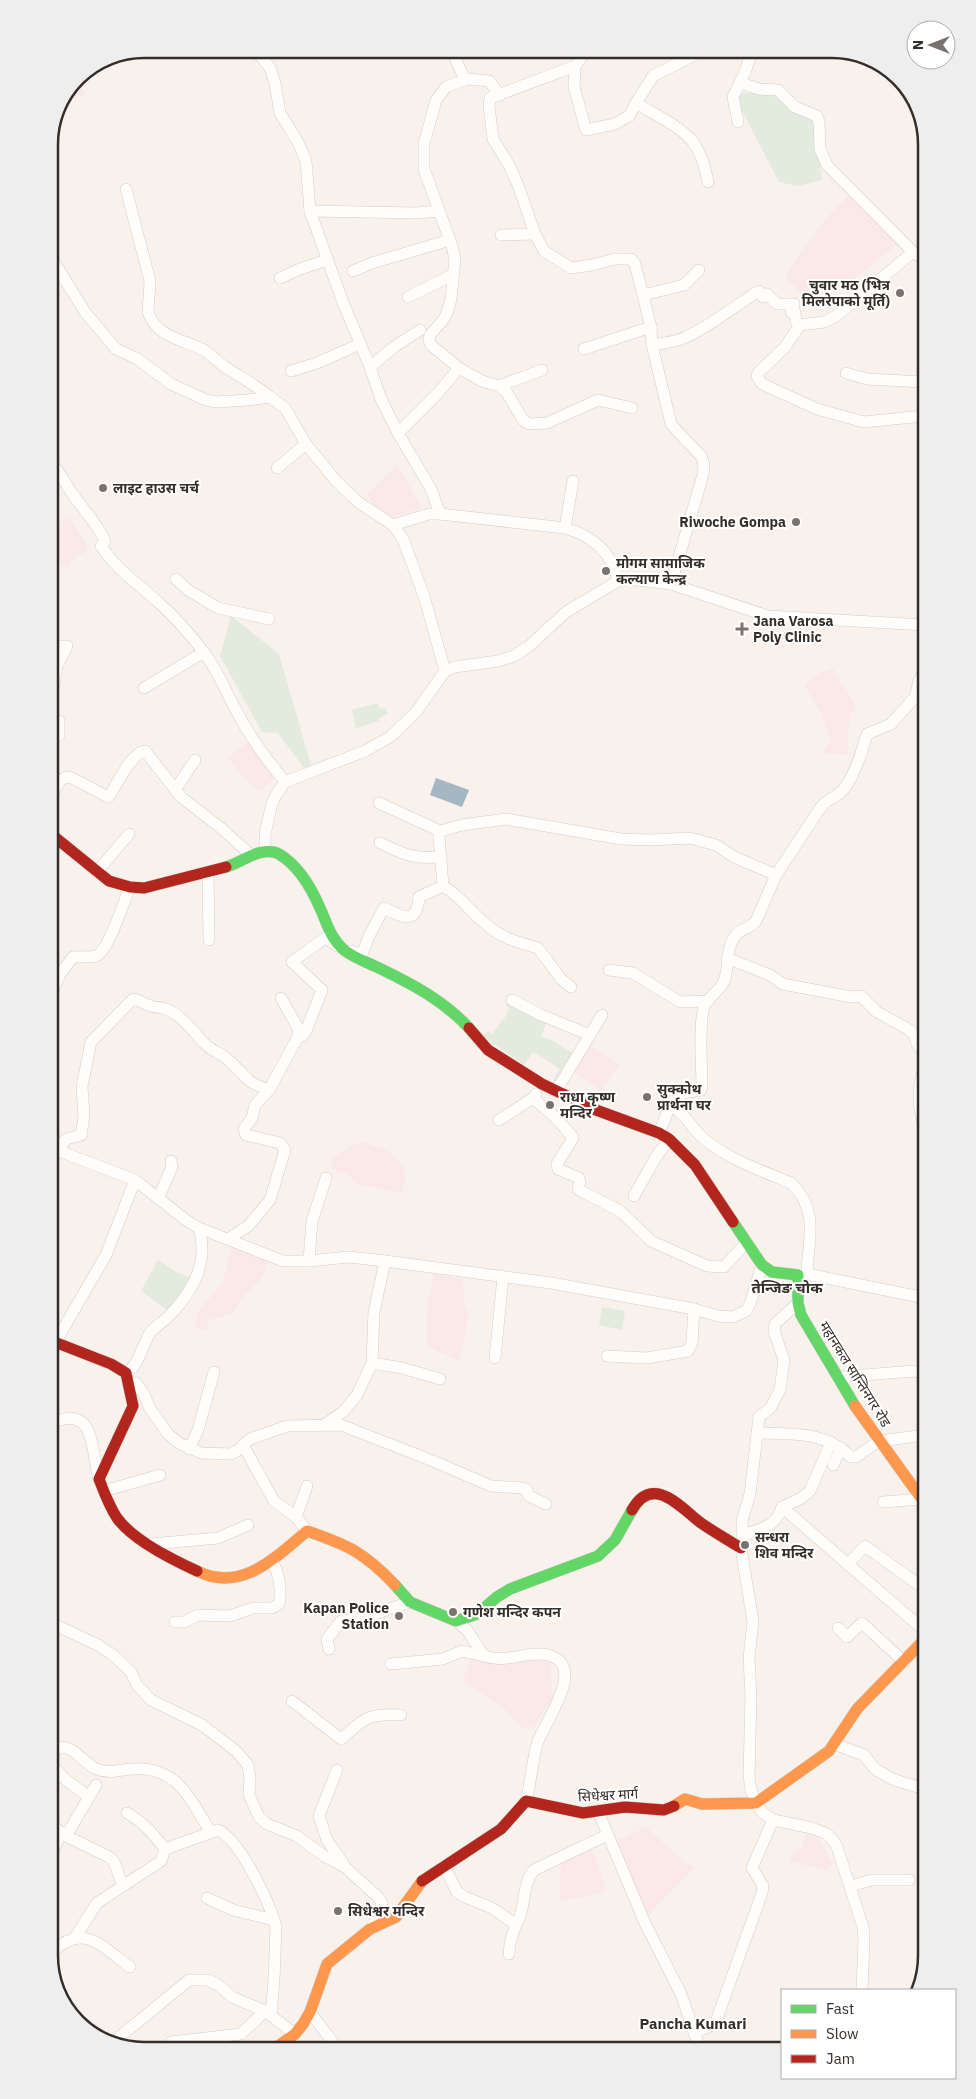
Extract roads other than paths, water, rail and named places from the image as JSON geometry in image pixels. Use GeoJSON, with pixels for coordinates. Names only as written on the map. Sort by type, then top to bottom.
{"type":"FeatureCollection","features":[{"type":"Feature","properties":{"kind":"street"},"geometry":{"type":"LineString","coordinates":[[263,58],[270,68],[275,83],[280,113],[298,142],[306,161],[310,211],[381,400],[431,489],[440,514]]}},
{"type":"Feature","properties":{"kind":"street"},"geometry":{"type":"LineString","coordinates":[[454,58],[465,80]]}},
{"type":"Feature","properties":{"kind":"street"},"geometry":{"type":"LineString","coordinates":[[581,58],[575,66],[574,87],[586,130],[615,124],[629,116],[653,76],[688,58]]}},
{"type":"Feature","properties":{"kind":"street"},"geometry":{"type":"LineString","coordinates":[[738,122],[733,97],[741,83],[749,58]]}},
{"type":"Feature","properties":{"kind":"street"},"geometry":{"type":"LineString","coordinates":[[575,66],[490,98],[492,139],[509,165],[535,234],[544,251],[571,268],[615,259],[631,259],[636,264],[651,327],[652,345],[672,424],[701,456],[704,465],[703,475],[671,584]]}},
{"type":"Feature","properties":{"kind":"street"},"geometry":{"type":"LineString","coordinates":[[500,95],[489,81],[465,80],[446,87],[436,100],[424,144],[424,169],[455,259],[451,299],[447,313],[430,334],[428,340],[431,346],[459,368],[482,382],[500,386],[507,393],[523,420],[529,424],[547,423],[598,400],[632,408]]}},
{"type":"Feature","properties":{"kind":"street"},"geometry":{"type":"LineString","coordinates":[[741,83],[759,89],[778,90],[795,107],[817,116],[820,149],[827,165],[918,256],[829,320],[816,324],[800,325]]}},
{"type":"Feature","properties":{"kind":"street"},"geometry":{"type":"LineString","coordinates":[[638,100],[692,141],[700,155],[708,182]]}},
{"type":"Feature","properties":{"kind":"street"},"geometry":{"type":"LineString","coordinates":[[126,188],[150,281],[148,312],[150,316],[158,327],[169,336],[205,351],[226,368],[258,387],[284,408],[306,444],[336,481],[358,502],[393,525],[403,538],[412,559],[445,671]]}},
{"type":"Feature","properties":{"kind":"street"},"geometry":{"type":"LineString","coordinates":[[310,211],[416,213],[439,210]]}},
{"type":"Feature","properties":{"kind":"street"},"geometry":{"type":"LineString","coordinates":[[501,235],[535,234]]}},
{"type":"Feature","properties":{"kind":"street"},"geometry":{"type":"LineString","coordinates":[[353,271],[372,263],[450,240]]}},
{"type":"Feature","properties":{"kind":"street"},"geometry":{"type":"LineString","coordinates":[[280,278],[327,260]]}},
{"type":"Feature","properties":{"kind":"street"},"geometry":{"type":"LineString","coordinates":[[58,268],[85,312],[116,349],[136,358],[171,384],[206,400],[240,401],[270,397]]}},
{"type":"Feature","properties":{"kind":"street"},"geometry":{"type":"LineString","coordinates":[[643,295],[684,285],[699,270]]}},
{"type":"Feature","properties":{"kind":"street"},"geometry":{"type":"LineString","coordinates":[[408,297],[454,274]]}},
{"type":"Feature","properties":{"kind":"street"},"geometry":{"type":"LineString","coordinates":[[652,345],[685,338],[718,320],[739,303],[759,291],[763,297],[767,294],[777,304],[794,304],[792,312],[795,313],[796,321],[800,325]]}},
{"type":"Feature","properties":{"kind":"street"},"geometry":{"type":"LineString","coordinates":[[800,325],[784,348],[757,376],[762,384],[817,409],[864,422],[918,417]]}},
{"type":"Feature","properties":{"kind":"street"},"geometry":{"type":"LineString","coordinates":[[584,349],[651,327]]}},
{"type":"Feature","properties":{"kind":"street"},"geometry":{"type":"LineString","coordinates":[[370,367],[394,347],[420,330]]}},
{"type":"Feature","properties":{"kind":"street"},"geometry":{"type":"LineString","coordinates":[[291,371],[317,363],[360,344]]}},
{"type":"Feature","properties":{"kind":"street"},"geometry":{"type":"LineString","coordinates":[[398,433],[438,394],[459,368]]}},
{"type":"Feature","properties":{"kind":"street"},"geometry":{"type":"LineString","coordinates":[[500,386],[542,370]]}},
{"type":"Feature","properties":{"kind":"street"},"geometry":{"type":"LineString","coordinates":[[846,373],[867,378],[918,382]]}},
{"type":"Feature","properties":{"kind":"street"},"geometry":{"type":"LineString","coordinates":[[277,468],[306,444]]}},
{"type":"Feature","properties":{"kind":"street"},"geometry":{"type":"LineString","coordinates":[[58,471],[69,490],[99,530],[105,541],[101,546],[106,554],[117,567],[173,616],[204,652],[260,750],[285,782]]}},
{"type":"Feature","properties":{"kind":"street"},"geometry":{"type":"LineString","coordinates":[[565,528],[573,481]]}},
{"type":"Feature","properties":{"kind":"street"},"geometry":{"type":"LineString","coordinates":[[393,525],[429,514],[440,514],[565,528],[582,533],[602,547],[616,570],[618,581]]}},
{"type":"Feature","properties":{"kind":"street"},"geometry":{"type":"LineString","coordinates":[[176,579],[188,590],[218,608],[269,619]]}},
{"type":"Feature","properties":{"kind":"street"},"geometry":{"type":"LineString","coordinates":[[265,850],[265,834],[272,804],[276,794],[285,782],[365,751],[390,737],[416,712],[445,671],[455,667],[498,661],[514,656],[528,647],[566,612],[618,581],[628,579],[671,584],[768,616],[918,625]]}},
{"type":"Feature","properties":{"kind":"street"},"geometry":{"type":"LineString","coordinates":[[58,646],[67,646],[58,664]]}},
{"type":"Feature","properties":{"kind":"street"},"geometry":{"type":"LineString","coordinates":[[144,688],[204,652]]}},
{"type":"Feature","properties":{"kind":"street"},"geometry":{"type":"LineString","coordinates":[[634,1196],[656,1157],[672,1106],[681,1094],[701,1090],[702,1014],[708,1001],[724,981],[729,946],[736,934],[751,927],[756,921],[776,875],[827,799],[840,793],[850,781],[867,734],[891,724],[915,697],[918,685]]}},
{"type":"Feature","properties":{"kind":"street"},"geometry":{"type":"LineString","coordinates":[[58,735],[59,721]]}},
{"type":"Feature","properties":{"kind":"street"},"geometry":{"type":"LineString","coordinates":[[58,784],[66,777],[72,778],[108,798],[128,765],[138,753],[147,752],[158,770],[193,808],[221,828],[252,856]]}},
{"type":"Feature","properties":{"kind":"street"},"geometry":{"type":"LineString","coordinates":[[175,790],[195,760]]}},
{"type":"Feature","properties":{"kind":"street"},"geometry":{"type":"LineString","coordinates":[[379,803],[440,830],[462,825],[506,820],[621,839],[690,838],[716,845],[734,858],[776,875]]}},
{"type":"Feature","properties":{"kind":"street"},"geometry":{"type":"LineString","coordinates":[[440,830],[443,886]]}},
{"type":"Feature","properties":{"kind":"street"},"geometry":{"type":"LineString","coordinates":[[97,872],[129,834]]}},
{"type":"Feature","properties":{"kind":"street"},"geometry":{"type":"LineString","coordinates":[[58,840],[109,881],[130,887],[144,888],[234,864],[265,850],[277,853],[295,865],[320,907],[332,938],[344,949],[362,954],[384,908],[404,918],[412,916],[417,911],[419,897],[443,886]]}},
{"type":"Feature","properties":{"kind":"street"},"geometry":{"type":"LineString","coordinates":[[380,843],[420,859],[441,857]]}},
{"type":"Feature","properties":{"kind":"street"},"geometry":{"type":"LineString","coordinates":[[208,872],[209,940]]}},
{"type":"Feature","properties":{"kind":"street"},"geometry":{"type":"LineString","coordinates":[[443,886],[452,891],[488,927],[514,942],[538,948],[558,975],[571,987]]}},
{"type":"Feature","properties":{"kind":"street"},"geometry":{"type":"LineString","coordinates":[[58,970],[73,956],[94,957],[100,954],[107,943],[130,887]]}},
{"type":"Feature","properties":{"kind":"street"},"geometry":{"type":"LineString","coordinates":[[299,1035],[302,1036],[306,1031],[322,990],[292,962],[325,938],[437,1000],[454,1012],[488,1050],[542,1084],[596,1110],[664,1136],[695,1165],[762,1265],[772,1272],[802,1274],[918,1297]]}},
{"type":"Feature","properties":{"kind":"street"},"geometry":{"type":"LineString","coordinates":[[727,958],[770,975],[783,984],[851,997],[861,996],[877,1012],[908,1029],[915,1035],[918,1045]]}},
{"type":"Feature","properties":{"kind":"street"},"geometry":{"type":"LineString","coordinates":[[609,970],[633,973],[680,1002],[708,1001]]}},
{"type":"Feature","properties":{"kind":"street"},"geometry":{"type":"LineString","coordinates":[[228,1239],[248,1226],[270,1200],[283,1161],[285,1150],[280,1143],[246,1135],[244,1129],[252,1118],[255,1105],[269,1090],[299,1035],[298,1028],[281,998]]}},
{"type":"Feature","properties":{"kind":"street"},"geometry":{"type":"LineString","coordinates":[[58,1148],[66,1139],[81,1135],[84,1116],[82,1086],[91,1042],[133,1000],[166,1009],[176,1015],[206,1045],[227,1058],[245,1079],[269,1090]]}},
{"type":"Feature","properties":{"kind":"street"},"geometry":{"type":"LineString","coordinates":[[512,1000],[590,1035]]}},
{"type":"Feature","properties":{"kind":"street"},"geometry":{"type":"LineString","coordinates":[[556,1091],[602,1015]]}},
{"type":"Feature","properties":{"kind":"street"},"geometry":{"type":"LineString","coordinates":[[499,1120],[533,1098],[542,1084]]}},
{"type":"Feature","properties":{"kind":"street"},"geometry":{"type":"LineString","coordinates":[[533,1098],[555,1116],[573,1138],[557,1164],[558,1169],[579,1178],[578,1189],[620,1211],[651,1241],[707,1266],[719,1268],[724,1266],[747,1242]]}},
{"type":"Feature","properties":{"kind":"street"},"geometry":{"type":"LineString","coordinates":[[672,1106],[688,1119],[703,1139],[718,1150],[791,1183],[798,1189],[807,1205],[812,1228],[802,1274]]}},
{"type":"Feature","properties":{"kind":"street"},"geometry":{"type":"LineString","coordinates":[[58,1153],[135,1180],[199,1228],[283,1261],[309,1261],[349,1257],[386,1261],[503,1276],[694,1309],[718,1316],[733,1317],[746,1311],[751,1302],[762,1265]]}},
{"type":"Feature","properties":{"kind":"street"},"geometry":{"type":"LineString","coordinates":[[158,1199],[172,1167],[170,1161]]}},
{"type":"Feature","properties":{"kind":"street"},"geometry":{"type":"LineString","coordinates":[[309,1261],[312,1221],[326,1178]]}},
{"type":"Feature","properties":{"kind":"street"},"geometry":{"type":"LineString","coordinates":[[58,1335],[106,1255],[135,1180]]}},
{"type":"Feature","properties":{"kind":"street"},"geometry":{"type":"LineString","coordinates":[[99,1479],[112,1456],[133,1406],[127,1377],[151,1332],[182,1302],[198,1277],[202,1251],[199,1228]]}},
{"type":"Feature","properties":{"kind":"street"},"geometry":{"type":"LineString","coordinates":[[324,1425],[343,1412],[357,1395],[372,1363],[374,1312],[386,1261]]}},
{"type":"Feature","properties":{"kind":"street"},"geometry":{"type":"LineString","coordinates":[[776,1272],[798,1300],[775,1324],[774,1331],[784,1360],[780,1390],[772,1407],[760,1417],[750,1494],[742,1521],[744,1535],[741,1548],[753,1622],[749,1657],[751,1697],[749,1776],[756,1803],[761,1811],[773,1820],[812,1828],[826,1834],[836,1844],[851,1886],[864,1939],[862,1989]]}},
{"type":"Feature","properties":{"kind":"street","name":"महानकल सान्तिनगर रोड"},"geometry":{"type":"LineString","coordinates":[[802,1274],[798,1300],[801,1315],[839,1377],[851,1401],[918,1491]]}},
{"type":"Feature","properties":{"kind":"street"},"geometry":{"type":"LineString","coordinates":[[495,1358],[503,1276]]}},
{"type":"Feature","properties":{"kind":"street"},"geometry":{"type":"LineString","coordinates":[[607,1356],[647,1358],[688,1351],[692,1343],[694,1309]]}},
{"type":"Feature","properties":{"kind":"street"},"geometry":{"type":"LineString","coordinates":[[58,1344],[111,1364],[136,1383],[144,1394],[149,1407],[168,1434],[202,1454],[231,1454],[243,1446],[250,1438],[287,1426],[341,1426],[433,1460],[491,1486],[522,1488],[526,1490],[529,1496],[546,1504]]}},
{"type":"Feature","properties":{"kind":"street"},"geometry":{"type":"LineString","coordinates":[[372,1363],[402,1368],[440,1379]]}},
{"type":"Feature","properties":{"kind":"street"},"geometry":{"type":"LineString","coordinates":[[189,1448],[198,1430],[214,1372]]}},
{"type":"Feature","properties":{"kind":"street"},"geometry":{"type":"LineString","coordinates":[[839,1377],[918,1372]]}},
{"type":"Feature","properties":{"kind":"street"},"geometry":{"type":"LineString","coordinates":[[58,1421],[69,1417],[76,1418],[86,1427],[90,1435],[99,1479],[111,1508],[120,1522],[184,1566],[212,1578],[229,1579],[272,1561],[307,1531]]}},
{"type":"Feature","properties":{"kind":"street"},"geometry":{"type":"LineString","coordinates":[[757,1433],[810,1435],[831,1442],[850,1457],[856,1457],[879,1441],[918,1436]]}},
{"type":"Feature","properties":{"kind":"street"},"geometry":{"type":"LineString","coordinates":[[782,1507],[800,1499],[810,1491],[831,1442]]}},
{"type":"Feature","properties":{"kind":"street"},"geometry":{"type":"LineString","coordinates":[[243,1446],[274,1501],[296,1517],[307,1531],[337,1541],[372,1561],[410,1602],[456,1621],[467,1630],[484,1656]]}},
{"type":"Feature","properties":{"kind":"street"},"geometry":{"type":"LineString","coordinates":[[833,1465],[841,1448]]}},
{"type":"Feature","properties":{"kind":"street"},"geometry":{"type":"LineString","coordinates":[[104,1491],[160,1475]]}},
{"type":"Feature","properties":{"kind":"street"},"geometry":{"type":"LineString","coordinates":[[296,1517],[307,1486]]}},
{"type":"Feature","properties":{"kind":"street"},"geometry":{"type":"LineString","coordinates":[[456,1621],[477,1614],[503,1593],[592,1559],[609,1550],[624,1529],[635,1506],[644,1497],[660,1494],[685,1508],[699,1521],[741,1548]]}},
{"type":"Feature","properties":{"kind":"street"},"geometry":{"type":"LineString","coordinates":[[883,1502],[918,1497]]}},
{"type":"Feature","properties":{"kind":"street"},"geometry":{"type":"LineString","coordinates":[[744,1535],[770,1526],[780,1517],[782,1507]]}},
{"type":"Feature","properties":{"kind":"street"},"geometry":{"type":"LineString","coordinates":[[782,1507],[918,1625]]}},
{"type":"Feature","properties":{"kind":"street"},"geometry":{"type":"LineString","coordinates":[[151,1544],[218,1538],[248,1525]]}},
{"type":"Feature","properties":{"kind":"street"},"geometry":{"type":"LineString","coordinates":[[848,1564],[865,1546],[918,1584]]}},
{"type":"Feature","properties":{"kind":"street"},"geometry":{"type":"LineString","coordinates":[[175,1622],[184,1622],[198,1615],[230,1616],[253,1608],[272,1608],[278,1604],[280,1596],[277,1569],[272,1561]]}},
{"type":"Feature","properties":{"kind":"street"},"geometry":{"type":"LineString","coordinates":[[329,1649],[327,1638],[341,1621],[363,1618],[410,1602]]}},
{"type":"Feature","properties":{"kind":"street"},"geometry":{"type":"LineString","coordinates":[[838,1628],[847,1637],[862,1624],[904,1662]]}},
{"type":"Feature","properties":{"kind":"street"},"geometry":{"type":"LineString","coordinates":[[58,1626],[98,1644],[131,1672],[136,1685],[151,1700],[202,1725],[236,1751],[248,1765],[250,1795],[259,1817],[266,1824],[296,1836],[324,1856],[345,1867],[380,1898],[382,1903],[379,1915],[370,1929]]}},
{"type":"Feature","properties":{"kind":"street"},"geometry":{"type":"LineString","coordinates":[[756,1803],[820,1758],[834,1744],[857,1709],[918,1647]]}},
{"type":"Feature","properties":{"kind":"street"},"geometry":{"type":"LineString","coordinates":[[285,2041],[295,2034],[310,2012],[327,1964],[370,1929],[396,1917],[422,1881],[501,1829],[526,1800],[537,1745],[565,1684],[565,1673],[558,1661],[549,1655],[500,1659],[462,1651],[443,1659],[392,1664]]}},
{"type":"Feature","properties":{"kind":"street"},"geometry":{"type":"LineString","coordinates":[[292,1701],[341,1739],[366,1718],[376,1714],[401,1715]]}},
{"type":"Feature","properties":{"kind":"street"},"geometry":{"type":"LineString","coordinates":[[834,1744],[864,1754],[875,1769],[892,1780],[918,1787]]}},
{"type":"Feature","properties":{"kind":"street"},"geometry":{"type":"LineString","coordinates":[[58,1748],[68,1748],[76,1752],[90,1766],[106,1772],[130,1769],[158,1770],[171,1778],[183,1791],[210,1831]]}},
{"type":"Feature","properties":{"kind":"street"},"geometry":{"type":"LineString","coordinates":[[337,1770],[319,1816],[327,1840],[345,1867]]}},
{"type":"Feature","properties":{"kind":"street"},"geometry":{"type":"LineString","coordinates":[[58,1771],[89,1797]]}},
{"type":"Feature","properties":{"kind":"street"},"geometry":{"type":"LineString","coordinates":[[96,1784],[89,1797],[60,1831],[109,1857],[114,1862],[122,1884]]}},
{"type":"Feature","properties":{"kind":"street","name":"सिधेश्वर मार्ग"},"geometry":{"type":"LineString","coordinates":[[526,1800],[583,1813],[625,1807],[664,1810],[672,1808],[685,1799],[702,1804],[756,1803]]}},
{"type":"Feature","properties":{"kind":"street"},"geometry":{"type":"LineString","coordinates":[[598,1811],[644,1920],[681,1994],[697,2042]]}},
{"type":"Feature","properties":{"kind":"street"},"geometry":{"type":"LineString","coordinates":[[127,1813],[138,1819],[149,1829],[165,1849]]}},
{"type":"Feature","properties":{"kind":"street"},"geometry":{"type":"LineString","coordinates":[[694,2033],[715,2024],[740,1957],[763,1886],[752,1868],[773,1820]]}},
{"type":"Feature","properties":{"kind":"street"},"geometry":{"type":"LineString","coordinates":[[76,1936],[97,1903],[122,1884],[161,1861],[165,1849],[210,1831],[218,1830],[232,1841],[251,1870],[276,1926],[274,1980],[268,2013],[241,2034],[179,2041]]}},
{"type":"Feature","properties":{"kind":"street"},"geometry":{"type":"LineString","coordinates":[[509,1954],[510,1939],[520,1916],[527,1881],[534,1870],[607,1835]]}},
{"type":"Feature","properties":{"kind":"street"},"geometry":{"type":"LineString","coordinates":[[444,1866],[458,1892],[465,1897],[492,1908],[515,1924]]}},
{"type":"Feature","properties":{"kind":"street"},"geometry":{"type":"LineString","coordinates":[[851,1886],[871,1880],[909,1880]]}},
{"type":"Feature","properties":{"kind":"street"},"geometry":{"type":"LineString","coordinates":[[207,1898],[233,1910],[274,1920]]}},
{"type":"Feature","properties":{"kind":"street"},"geometry":{"type":"LineString","coordinates":[[58,1948],[70,1938],[76,1936],[88,1938],[130,1967]]}},
{"type":"Feature","properties":{"kind":"street"},"geometry":{"type":"LineString","coordinates":[[119,2038],[189,1980],[208,1980],[218,1985],[232,1997],[268,2013],[295,2034]]}},
{"type":"Feature","properties":{"kind":"street"},"geometry":{"type":"LineString","coordinates":[[310,2012],[332,2041]]}},
{"type":"Feature","properties":{"kind":"water"},"geometry":{"type":"Polygon","coordinates":[[[436,778],[469,790],[462,807],[430,795],[436,778]]]}},
{"type":"Feature","properties":{"kind":"place","name":"चुवार मठ (भित्र मिलरेपाको मूर्ति)"},"geometry":{"type":"Point","coordinates":[900,293]}},
{"type":"Feature","properties":{"kind":"place","name":"लाइट हाउस चर्च"},"geometry":{"type":"Point","coordinates":[103,488]}},
{"type":"Feature","properties":{"kind":"place","name":"Riwoche Gompa"},"geometry":{"type":"Point","coordinates":[796,522]}},
{"type":"Feature","properties":{"kind":"place","name":"मोगम सामाजिक कल्याण केन्द्र"},"geometry":{"type":"Point","coordinates":[606,571]}},
{"type":"Feature","properties":{"kind":"place","name":"Jana Varosa Poly Clinic"},"geometry":{"type":"Point","coordinates":[742,629]}},
{"type":"Feature","properties":{"kind":"place","name":"सुक्कोथ प्रार्थना घर"},"geometry":{"type":"Point","coordinates":[647,1097]}},
{"type":"Feature","properties":{"kind":"place","name":"राधा कृष्ण मन्दिर"},"geometry":{"type":"Point","coordinates":[550,1105]}},
{"type":"Feature","properties":{"kind":"place","name":"सन्धरा शिव मन्दिर"},"geometry":{"type":"Point","coordinates":[745,1545]}},
{"type":"Feature","properties":{"kind":"place","name":"गणेश मन्दिर कपन"},"geometry":{"type":"Point","coordinates":[453,1612]}},
{"type":"Feature","properties":{"kind":"place","name":"Kapan Police Station"},"geometry":{"type":"Point","coordinates":[399,1616]}},
{"type":"Feature","properties":{"kind":"place","name":"सिधेश्वर मन्दिर"},"geometry":{"type":"Point","coordinates":[338,1911]}},
{"type":"Feature","properties":{"kind":"district","name":"तेन्जिङ चोक"},"geometry":{"type":"Point","coordinates":[787,1287]}},
{"type":"Feature","properties":{"kind":"district","name":"Pancha Kumari"},"geometry":{"type":"Point","coordinates":[693,2023]}}]}
